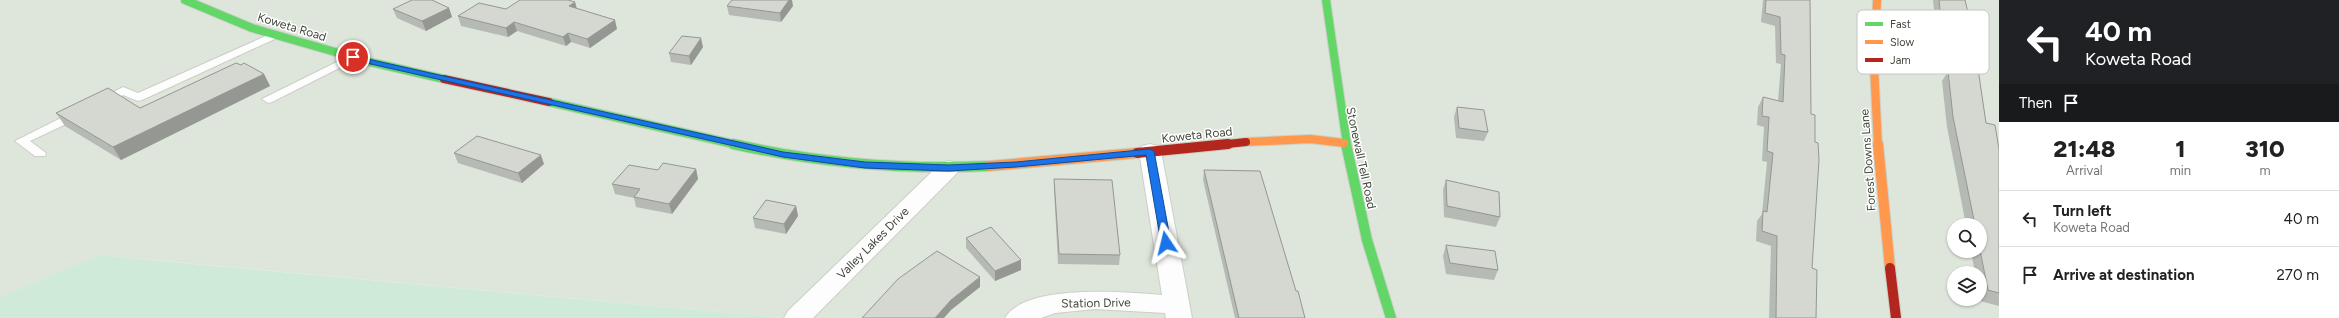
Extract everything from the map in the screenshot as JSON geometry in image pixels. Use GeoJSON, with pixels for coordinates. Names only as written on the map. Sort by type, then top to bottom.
{"type":"FeatureCollection","features":[{"type":"Feature","properties":{"kind":"street","name":"Koweta Road"},"geometry":{"type":"LineString","coordinates":[[185,0],[252,28],[353,57],[783,155],[865,165],[949,168],[1016,165],[1277,139],[1310,139],[1344,143]]}},
{"type":"Feature","properties":{"kind":"street","name":"Stonewall Tell Road"},"geometry":{"type":"LineString","coordinates":[[1326,0],[1335,84],[1344,143],[1362,224],[1391,318]]}},
{"type":"Feature","properties":{"kind":"street","name":"Forest Downs Lane"},"geometry":{"type":"LineString","coordinates":[[1876,10],[1877,0]]}},
{"type":"Feature","properties":{"kind":"street","name":"Forest Downs Lane"},"geometry":{"type":"LineString","coordinates":[[1875,74],[1877,150],[1896,318]]}},
{"type":"Feature","properties":{"kind":"street"},"geometry":{"type":"LineString","coordinates":[[1150,151],[1178,311]]}},
{"type":"Feature","properties":{"kind":"street","name":"Valley Lakes Drive"},"geometry":{"type":"LineString","coordinates":[[798,318],[949,168]]}},
{"type":"Feature","properties":{"kind":"street","name":"Station Drive"},"geometry":{"type":"LineString","coordinates":[[1018,318],[1029,311],[1059,303],[1094,300],[1178,311]]}},
{"type":"Feature","properties":{"kind":"lane"},"geometry":{"type":"LineString","coordinates":[[40,153],[21,141],[123,91],[138,97],[275,35]]}},
{"type":"Feature","properties":{"kind":"lane"},"geometry":{"type":"LineString","coordinates":[[268,99],[353,57]]}},
{"type":"Feature","properties":{"kind":"shaded area"},"geometry":{"type":"Polygon","coordinates":[[[0,0],[1999,0],[1999,318],[785,318],[99,255],[0,297],[0,0]]]}},
{"type":"Feature","properties":{"kind":"green space"},"geometry":{"type":"Polygon","coordinates":[[[99,255],[785,318],[0,318],[0,297],[99,255]]]}},
{"type":"Feature","properties":{"kind":"building"},"geometry":{"type":"Polygon","coordinates":[[[412,0],[432,0],[449,8],[422,21],[393,9],[412,0]]]}},
{"type":"Feature","properties":{"kind":"building"},"geometry":{"type":"Polygon","coordinates":[[[520,0],[568,0],[575,2],[569,6],[615,20],[587,39],[568,33],[563,37],[514,22],[506,28],[458,16],[479,3],[506,9],[520,0]]]}},
{"type":"Feature","properties":{"kind":"building"},"geometry":{"type":"Polygon","coordinates":[[[732,0],[789,0],[780,13],[727,6],[732,0]]]}},
{"type":"Feature","properties":{"kind":"building"},"geometry":{"type":"Polygon","coordinates":[[[1766,0],[1810,0],[1811,114],[1815,115],[1815,142],[1818,143],[1819,160],[1812,268],[1817,270],[1816,318],[1776,318],[1777,236],[1762,231],[1763,211],[1767,212],[1773,153],[1767,151],[1769,117],[1762,116],[1763,97],[1783,102],[1785,55],[1781,54],[1780,17],[1765,13],[1766,0]]]}},
{"type":"Feature","properties":{"kind":"building"},"geometry":{"type":"Polygon","coordinates":[[[1939,0],[1965,0],[1967,10],[1940,10],[1939,0]]]}},
{"type":"Feature","properties":{"kind":"building"},"geometry":{"type":"Polygon","coordinates":[[[682,36],[701,38],[689,56],[669,53],[682,36]]]}},
{"type":"Feature","properties":{"kind":"building"},"geometry":{"type":"Polygon","coordinates":[[[236,63],[241,65],[244,63],[264,74],[113,147],[56,113],[108,88],[140,108],[236,63]]]}},
{"type":"Feature","properties":{"kind":"building"},"geometry":{"type":"Polygon","coordinates":[[[1948,74],[1979,74],[1986,123],[1995,125],[1999,149],[1999,293],[1988,290],[1987,266],[1983,266],[1982,258],[1987,258],[1987,218],[1974,218],[1953,117],[1948,74]]]}},
{"type":"Feature","properties":{"kind":"building"},"geometry":{"type":"Polygon","coordinates":[[[1457,107],[1484,110],[1488,132],[1459,128],[1457,107]]]}},
{"type":"Feature","properties":{"kind":"building"},"geometry":{"type":"Polygon","coordinates":[[[477,136],[541,155],[518,173],[454,153],[477,136]]]}},
{"type":"Feature","properties":{"kind":"building"},"geometry":{"type":"Polygon","coordinates":[[[663,163],[696,169],[669,204],[634,197],[640,189],[612,184],[629,165],[658,170],[663,163]]]}},
{"type":"Feature","properties":{"kind":"building"},"geometry":{"type":"Polygon","coordinates":[[[1204,170],[1260,171],[1296,291],[1298,291],[1305,318],[1239,318],[1204,170]]]}},
{"type":"Feature","properties":{"kind":"building"},"geometry":{"type":"Polygon","coordinates":[[[1054,179],[1112,180],[1120,255],[1059,254],[1054,179]]]}},
{"type":"Feature","properties":{"kind":"building"},"geometry":{"type":"Polygon","coordinates":[[[1446,180],[1499,192],[1500,217],[1447,206],[1446,180]]]}},
{"type":"Feature","properties":{"kind":"building"},"geometry":{"type":"Polygon","coordinates":[[[766,200],[796,206],[784,224],[753,218],[766,200]]]}},
{"type":"Feature","properties":{"kind":"building"},"geometry":{"type":"Polygon","coordinates":[[[991,227],[1021,260],[995,271],[966,238],[991,227]]]}},
{"type":"Feature","properties":{"kind":"building"},"geometry":{"type":"Polygon","coordinates":[[[1446,245],[1495,251],[1498,270],[1450,263],[1446,245]]]}},
{"type":"Feature","properties":{"kind":"building"},"geometry":{"type":"Polygon","coordinates":[[[937,251],[980,277],[951,300],[935,318],[862,318],[898,279],[937,251]]]}},
{"type":"Feature","properties":{"kind":"traffic: fast"},"geometry":{"type":"LineString","coordinates":[[185,0],[252,28],[370,62],[444,79]]}},
{"type":"Feature","properties":{"kind":"traffic: fast"},"geometry":{"type":"LineString","coordinates":[[1326,0],[1336,81],[1350,161],[1367,240],[1391,318]]}},
{"type":"Feature","properties":{"kind":"traffic: fast"},"geometry":{"type":"LineString","coordinates":[[549,102],[783,155],[865,165],[949,168],[989,166]]}},
{"type":"Feature","properties":{"kind":"traffic: slow"},"geometry":{"type":"LineString","coordinates":[[1876,10],[1877,0]]}},
{"type":"Feature","properties":{"kind":"traffic: slow"},"geometry":{"type":"LineString","coordinates":[[1874,74],[1879,168],[1890,268]]}},
{"type":"Feature","properties":{"kind":"traffic: slow"},"geometry":{"type":"LineString","coordinates":[[1246,142],[1310,139],[1344,143]]}},
{"type":"Feature","properties":{"kind":"traffic: slow"},"geometry":{"type":"LineString","coordinates":[[989,166],[1137,153]]}},
{"type":"Feature","properties":{"kind":"traffic: jam"},"geometry":{"type":"LineString","coordinates":[[444,79],[549,102]]}},
{"type":"Feature","properties":{"kind":"traffic: jam"},"geometry":{"type":"LineString","coordinates":[[1137,153],[1246,142]]}},
{"type":"Feature","properties":{"kind":"traffic: jam"},"geometry":{"type":"LineString","coordinates":[[1890,268],[1896,318]]}},
{"type":"Feature","properties":{"kind":"route"},"geometry":{"type":"LineString","coordinates":[[353,57],[783,155],[865,165],[949,168],[1016,165],[1150,151],[1166,243]]}}]}
